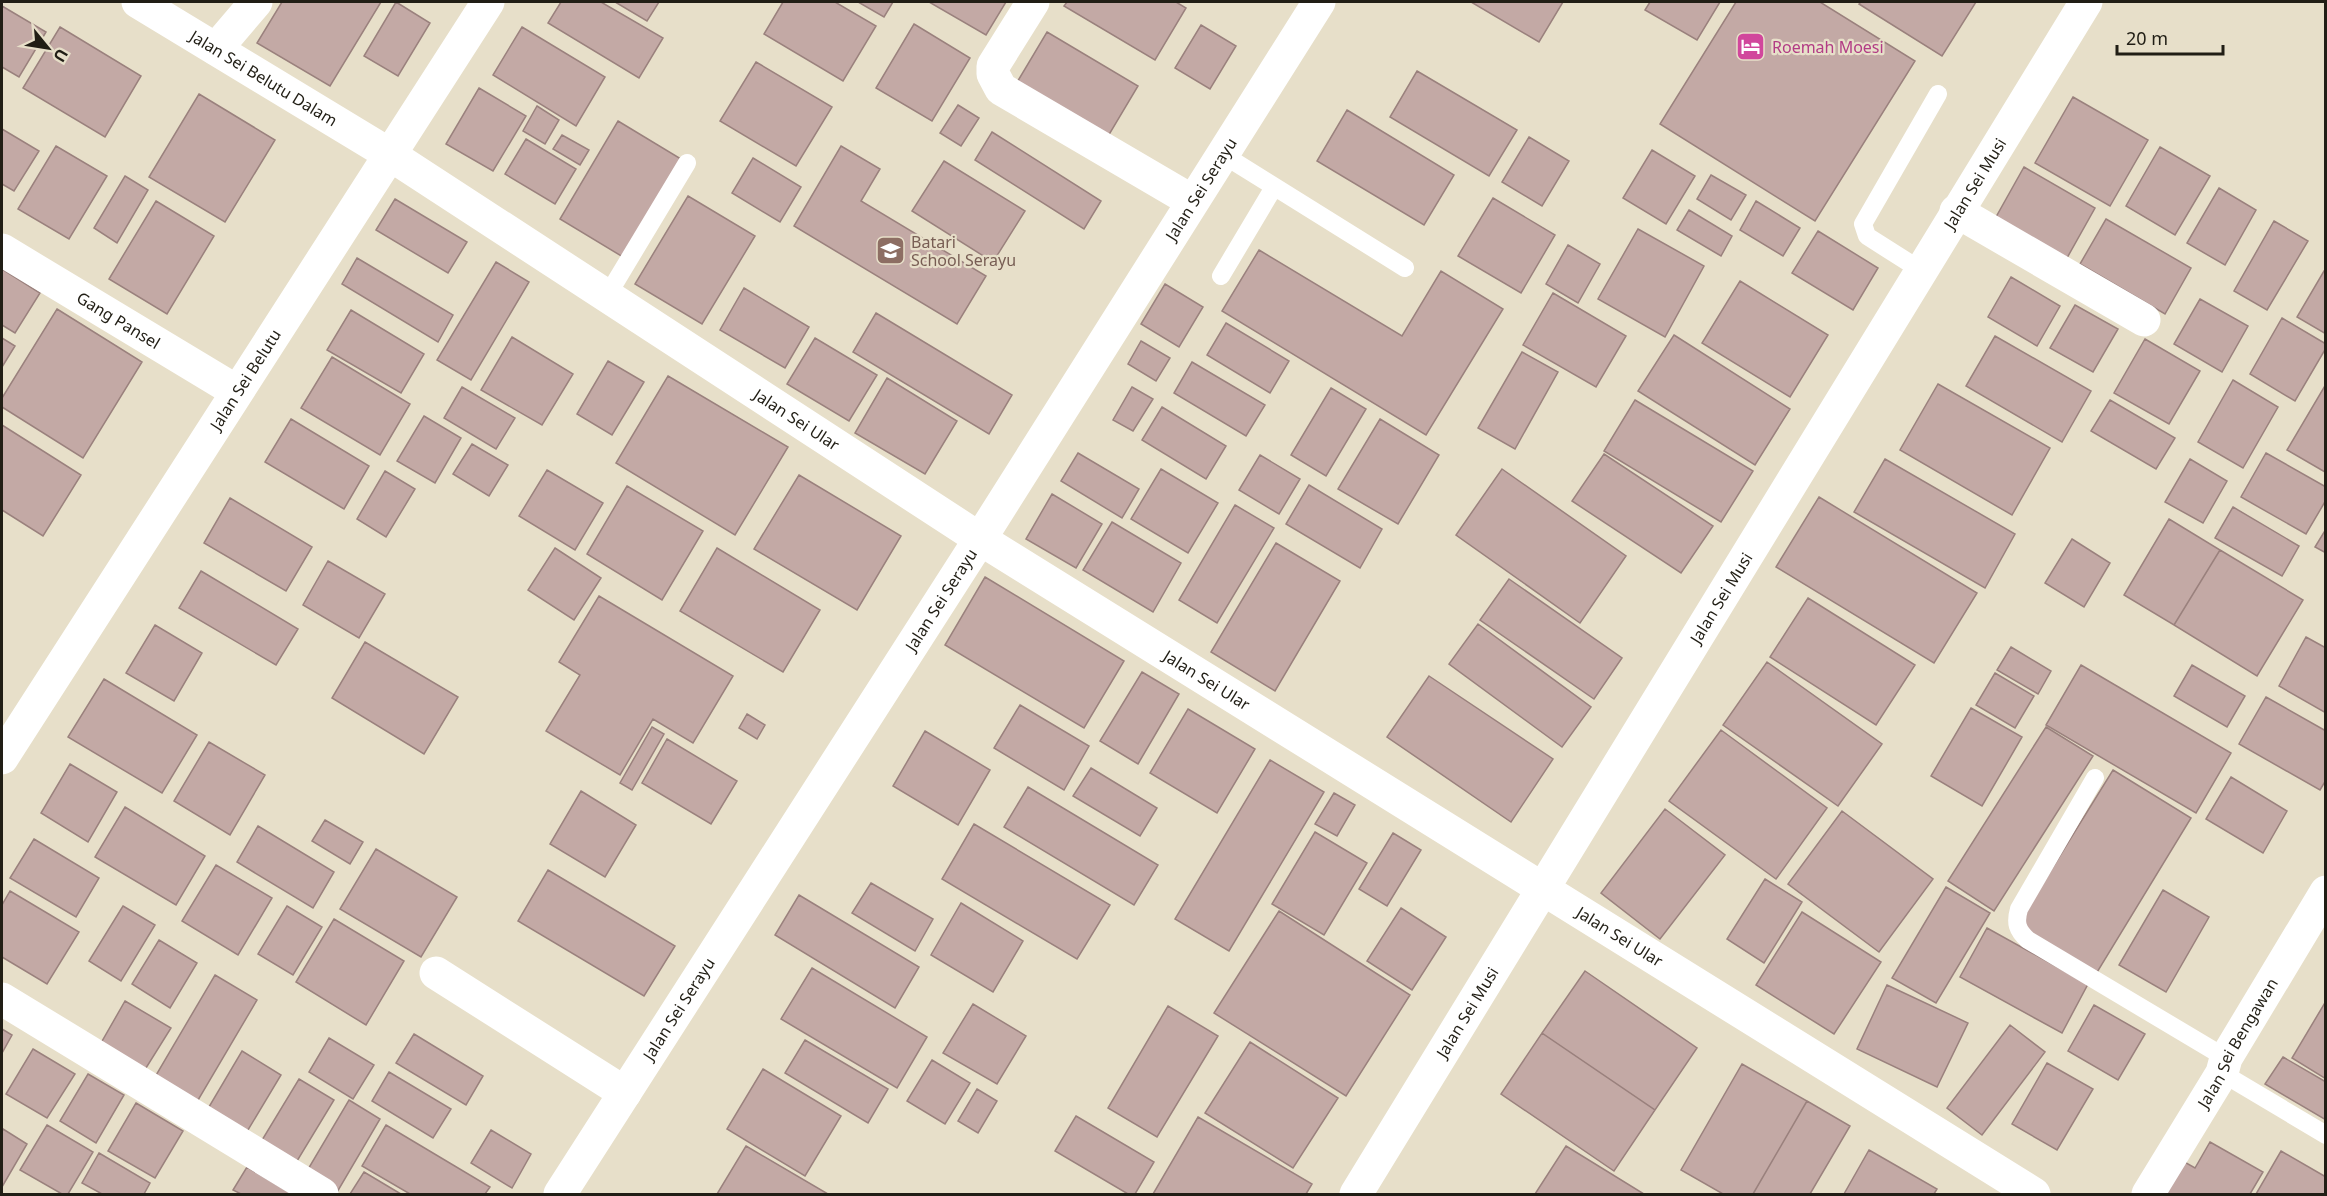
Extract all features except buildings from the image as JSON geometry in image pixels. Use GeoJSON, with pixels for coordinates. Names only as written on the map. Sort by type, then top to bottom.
{"type":"FeatureCollection","features":[{"type":"Feature","properties":{"kind":"street","name":"Jalan Sei Belutu Dalam"},"geometry":{"type":"LineString","coordinates":[[138,2],[389,154]]}},
{"type":"Feature","properties":{"kind":"street"},"geometry":{"type":"LineString","coordinates":[[216,49],[256,2]]}},
{"type":"Feature","properties":{"kind":"street","name":"Jalan Sei Belutu"},"geometry":{"type":"LineString","coordinates":[[2,758],[488,2]]}},
{"type":"Feature","properties":{"kind":"street"},"geometry":{"type":"LineString","coordinates":[[1033,2],[993,66],[993,74],[1001,89],[1192,201]]}},
{"type":"Feature","properties":{"kind":"street","name":"Jalan Sei Serayu"},"geometry":{"type":"LineString","coordinates":[[560,1194],[980,539],[1319,2]]}},
{"type":"Feature","properties":{"kind":"street","name":"Jalan Sei Musi"},"geometry":{"type":"LineString","coordinates":[[1356,1194],[2086,2]]}},
{"type":"Feature","properties":{"kind":"street","name":"Jalan Sei Ular"},"geometry":{"type":"LineString","coordinates":[[389,154],[980,539],[2034,1194]]}},
{"type":"Feature","properties":{"kind":"street"},"geometry":{"type":"LineString","coordinates":[[1956,211],[2144,320]]}},
{"type":"Feature","properties":{"kind":"street","name":"Gang Pansel"},"geometry":{"type":"LineString","coordinates":[[2,250],[236,392]]}},
{"type":"Feature","properties":{"kind":"street","name":"Jalan Sei Bengawan"},"geometry":{"type":"LineString","coordinates":[[2148,1194],[2325,892]]}},
{"type":"Feature","properties":{"kind":"street"},"geometry":{"type":"LineString","coordinates":[[436,973],[625,1093]]}},
{"type":"Feature","properties":{"kind":"street"},"geometry":{"type":"LineString","coordinates":[[2,999],[322,1194]]}},
{"type":"Feature","properties":{"kind":"lane"},"geometry":{"type":"LineString","coordinates":[[1922,271],[1867,236],[1863,224],[1938,94]]}},
{"type":"Feature","properties":{"kind":"lane"},"geometry":{"type":"LineString","coordinates":[[1222,154],[1405,268]]}},
{"type":"Feature","properties":{"kind":"lane"},"geometry":{"type":"LineString","coordinates":[[607,296],[687,163]]}},
{"type":"Feature","properties":{"kind":"lane"},"geometry":{"type":"LineString","coordinates":[[1221,276],[1274,187]]}},
{"type":"Feature","properties":{"kind":"lane"},"geometry":{"type":"LineString","coordinates":[[2095,778],[2019,909],[2016,921],[2019,932],[2325,1135]]}},
{"type":"Feature","properties":{"kind":"place","name":"Roemah Moesi"},"geometry":{"type":"Point","coordinates":[1751,47]}},
{"type":"Feature","properties":{"kind":"place","name":"Batari School Serayu"},"geometry":{"type":"Point","coordinates":[890,251]}}]}
